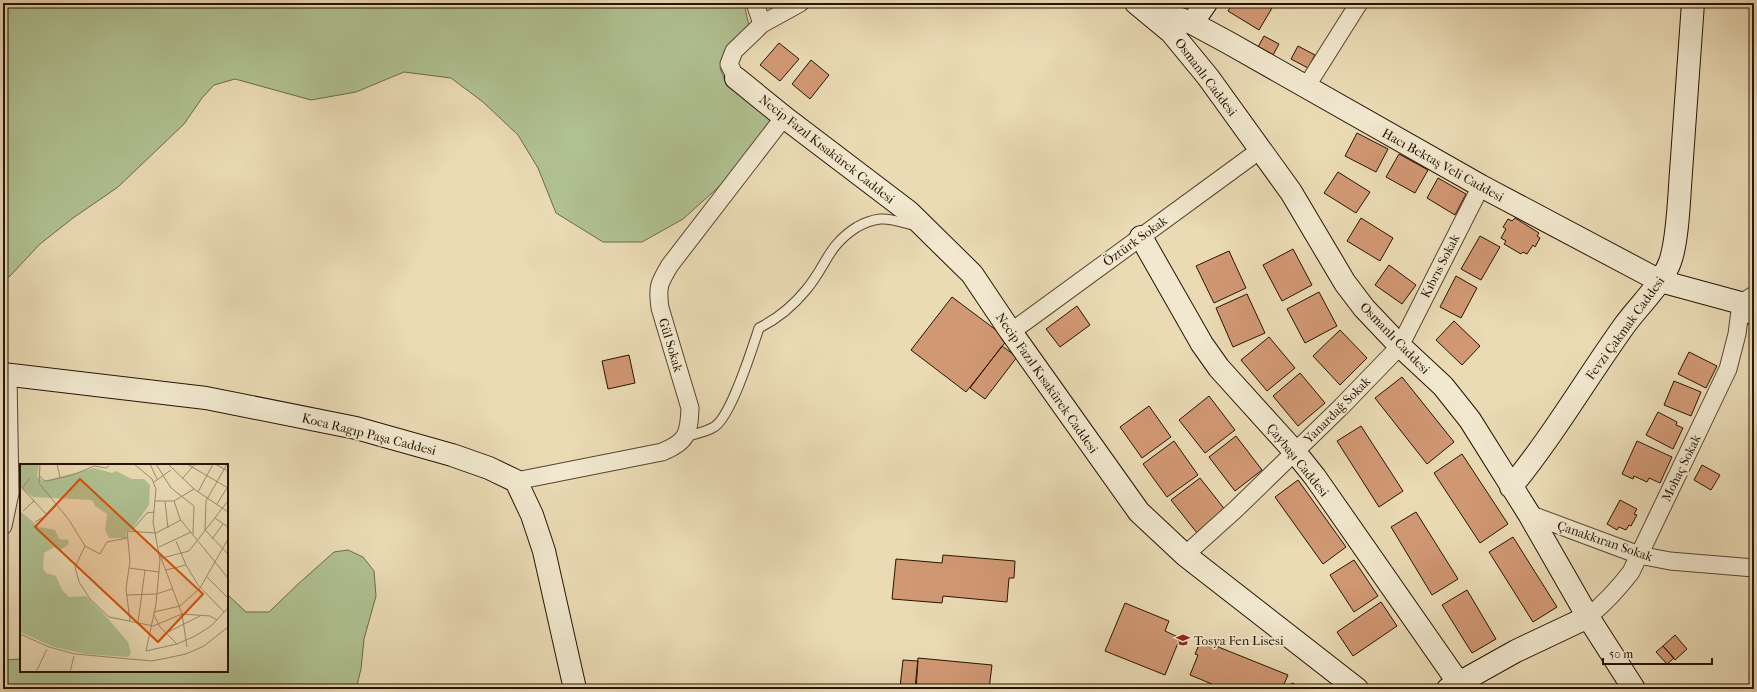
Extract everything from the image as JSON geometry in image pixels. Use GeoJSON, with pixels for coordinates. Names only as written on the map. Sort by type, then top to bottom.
{"type":"FeatureCollection","features":[{"type":"Feature","properties":{"kind":"street"},"geometry":{"type":"LineString","coordinates":[[756,3],[762,24]]}},
{"type":"Feature","properties":{"kind":"street"},"geometry":{"type":"LineString","coordinates":[[736,78],[729,64],[734,51],[762,24],[800,3]]}},
{"type":"Feature","properties":{"kind":"street","name":"Hacı Bektaş Veli Caddesi"},"geometry":{"type":"LineString","coordinates":[[1136,3],[1192,23],[1480,186],[1660,281],[1750,304]]}},
{"type":"Feature","properties":{"kind":"street","name":"Osmanlı Caddesi"},"geometry":{"type":"LineString","coordinates":[[1136,3],[1171,32],[1186,49],[1296,199],[1345,283],[1364,308],[1400,346],[1443,386],[1470,420],[1528,514],[1588,617],[1634,689]]}},
{"type":"Feature","properties":{"kind":"street"},"geometry":{"type":"LineString","coordinates":[[1192,23],[1206,3]]}},
{"type":"Feature","properties":{"kind":"street"},"geometry":{"type":"LineString","coordinates":[[1306,87],[1359,3]]}},
{"type":"Feature","properties":{"kind":"street","name":"Fevzi Çakmak Caddesi"},"geometry":{"type":"LineString","coordinates":[[1511,486],[1532,462],[1628,320],[1660,281],[1670,261],[1674,241],[1693,3]]}},
{"type":"Feature","properties":{"kind":"street","name":"Necip Fazıl Kısakürek Caddesi"},"geometry":{"type":"LineString","coordinates":[[736,78],[784,117],[909,212],[972,274],[1011,332],[1139,512],[1185,555],[1357,689]]}},
{"type":"Feature","properties":{"kind":"street","name":"Gül Sokak"},"geometry":{"type":"LineString","coordinates":[[685,437],[690,424],[690,408],[660,308],[658,291],[662,279],[670,265],[784,117]]}},
{"type":"Feature","properties":{"kind":"street","name":"Öztürk Sokak"},"geometry":{"type":"LineString","coordinates":[[1011,332],[1260,150]]}},
{"type":"Feature","properties":{"kind":"street","name":"Kıbrıs Sokak"},"geometry":{"type":"LineString","coordinates":[[1400,346],[1480,186]]}},
{"type":"Feature","properties":{"kind":"street","name":"Çaybaşı Caddesi"},"geometry":{"type":"LineString","coordinates":[[1141,237],[1202,344],[1215,362],[1295,452],[1342,515],[1453,686]]}},
{"type":"Feature","properties":{"kind":"street","name":"Mohaç Sokak"},"geometry":{"type":"LineString","coordinates":[[1588,617],[1620,587],[1631,572],[1728,369],[1737,334],[1750,304]]}},
{"type":"Feature","properties":{"kind":"street","name":"Yanardağ Sokak"},"geometry":{"type":"LineString","coordinates":[[1185,555],[1295,452],[1400,346]]}},
{"type":"Feature","properties":{"kind":"street"},"geometry":{"type":"LineString","coordinates":[[4,521],[10,493],[5,374]]}},
{"type":"Feature","properties":{"kind":"street","name":"Koca Ragıp Paşa Caddesi"},"geometry":{"type":"LineString","coordinates":[[5,374],[206,398],[356,428],[452,455],[489,468],[516,481]]}},
{"type":"Feature","properties":{"kind":"street"},"geometry":{"type":"LineString","coordinates":[[575,689],[544,551],[532,515],[516,481],[662,452],[677,446],[685,437]]}},
{"type":"Feature","properties":{"kind":"street","name":"Çanakkıran Sokak"},"geometry":{"type":"LineString","coordinates":[[1528,514],[1639,555],[1670,561],[1754,568]]}},
{"type":"Feature","properties":{"kind":"street"},"geometry":{"type":"LineString","coordinates":[[1453,686],[1516,651],[1588,617]]}},
{"type":"Feature","properties":{"kind":"lane"},"geometry":{"type":"LineString","coordinates":[[685,437],[715,426],[724,417],[741,379],[759,328],[777,319],[805,291],[816,277],[827,256],[841,239],[864,223],[879,219],[890,219],[925,227]]}},
{"type":"Feature","properties":{"kind":"green space"},"geometry":{"type":"Polygon","coordinates":[[[3,3],[744,3],[749,26],[727,47],[720,68],[727,86],[772,119],[722,184],[683,219],[642,242],[603,242],[556,213],[538,168],[518,135],[483,102],[451,78],[404,72],[356,92],[311,100],[235,79],[214,85],[202,98],[184,124],[118,187],[73,218],[40,244],[10,276],[3,281],[3,3]]]}},
{"type":"Feature","properties":{"kind":"green space"},"geometry":{"type":"Polygon","coordinates":[[[348,550],[363,557],[374,571],[376,596],[364,639],[361,669],[356,689],[3,689],[3,660],[20,659],[20,672],[228,672],[228,595],[246,612],[269,612],[334,552],[348,550]]]}},
{"type":"Feature","properties":{"kind":"building"},"geometry":{"type":"Polygon","coordinates":[[[1233,3],[1264,3],[1272,8],[1259,30],[1228,11],[1233,3]]]}},
{"type":"Feature","properties":{"kind":"building"},"geometry":{"type":"Polygon","coordinates":[[[1264,36],[1279,44],[1273,55],[1258,47],[1264,36]]]}},
{"type":"Feature","properties":{"kind":"building"},"geometry":{"type":"Polygon","coordinates":[[[779,43],[799,59],[780,81],[760,65],[779,43]]]}},
{"type":"Feature","properties":{"kind":"building"},"geometry":{"type":"Polygon","coordinates":[[[1298,46],[1315,55],[1308,68],[1291,59],[1298,46]]]}},
{"type":"Feature","properties":{"kind":"building"},"geometry":{"type":"Polygon","coordinates":[[[811,60],[829,75],[810,99],[792,84],[811,60]]]}},
{"type":"Feature","properties":{"kind":"building"},"geometry":{"type":"Polygon","coordinates":[[[1357,133],[1388,149],[1376,172],[1345,156],[1357,133]]]}},
{"type":"Feature","properties":{"kind":"building"},"geometry":{"type":"Polygon","coordinates":[[[1399,154],[1428,170],[1415,193],[1386,177],[1399,154]]]}},
{"type":"Feature","properties":{"kind":"building"},"geometry":{"type":"Polygon","coordinates":[[[1338,172],[1370,192],[1356,213],[1324,193],[1338,172]]]}},
{"type":"Feature","properties":{"kind":"building"},"geometry":{"type":"Polygon","coordinates":[[[1438,178],[1466,194],[1455,215],[1427,198],[1438,178]]]}},
{"type":"Feature","properties":{"kind":"building"},"geometry":{"type":"Polygon","coordinates":[[[1361,218],[1393,238],[1380,261],[1347,241],[1361,218]]]}},
{"type":"Feature","properties":{"kind":"building"},"geometry":{"type":"Polygon","coordinates":[[[1515,218],[1539,233],[1537,236],[1540,238],[1535,247],[1533,245],[1527,254],[1523,252],[1521,254],[1504,244],[1506,241],[1501,238],[1506,229],[1503,227],[1508,219],[1512,221],[1515,218]]]}},
{"type":"Feature","properties":{"kind":"building"},"geometry":{"type":"Polygon","coordinates":[[[1480,236],[1500,247],[1481,280],[1461,269],[1480,236]]]}},
{"type":"Feature","properties":{"kind":"building"},"geometry":{"type":"Polygon","coordinates":[[[1293,249],[1312,285],[1282,301],[1263,265],[1293,249]]]}},
{"type":"Feature","properties":{"kind":"building"},"geometry":{"type":"Polygon","coordinates":[[[1229,251],[1246,288],[1214,303],[1196,266],[1229,251]]]}},
{"type":"Feature","properties":{"kind":"building"},"geometry":{"type":"Polygon","coordinates":[[[1389,265],[1416,285],[1402,304],[1375,285],[1389,265]]]}},
{"type":"Feature","properties":{"kind":"building"},"geometry":{"type":"Polygon","coordinates":[[[1456,276],[1477,288],[1461,318],[1440,307],[1456,276]]]}},
{"type":"Feature","properties":{"kind":"building"},"geometry":{"type":"Polygon","coordinates":[[[1319,292],[1337,326],[1305,343],[1287,309],[1319,292]]]}},
{"type":"Feature","properties":{"kind":"building"},"geometry":{"type":"Polygon","coordinates":[[[1247,294],[1265,333],[1233,347],[1216,308],[1247,294]]]}},
{"type":"Feature","properties":{"kind":"building"},"geometry":{"type":"Polygon","coordinates":[[[952,297],[1008,339],[966,392],[911,350],[952,297]]]}},
{"type":"Feature","properties":{"kind":"building"},"geometry":{"type":"Polygon","coordinates":[[[1077,306],[1090,325],[1060,347],[1046,329],[1077,306]]]}},
{"type":"Feature","properties":{"kind":"building"},"geometry":{"type":"Polygon","coordinates":[[[1454,321],[1480,346],[1462,365],[1436,340],[1454,321]]]}},
{"type":"Feature","properties":{"kind":"building"},"geometry":{"type":"Polygon","coordinates":[[[1340,330],[1367,358],[1340,385],[1313,356],[1340,330]]]}},
{"type":"Feature","properties":{"kind":"building"},"geometry":{"type":"Polygon","coordinates":[[[1269,337],[1295,368],[1267,391],[1241,360],[1269,337]]]}},
{"type":"Feature","properties":{"kind":"building"},"geometry":{"type":"Polygon","coordinates":[[[1002,346],[1017,357],[985,399],[970,388],[1002,346]]]}},
{"type":"Feature","properties":{"kind":"building"},"geometry":{"type":"Polygon","coordinates":[[[1689,352],[1717,366],[1706,388],[1678,374],[1689,352]]]}},
{"type":"Feature","properties":{"kind":"building"},"geometry":{"type":"Polygon","coordinates":[[[629,355],[635,383],[608,389],[602,361],[629,355]]]}},
{"type":"Feature","properties":{"kind":"building"},"geometry":{"type":"Polygon","coordinates":[[[1300,373],[1325,403],[1298,426],[1273,396],[1300,373]]]}},
{"type":"Feature","properties":{"kind":"building"},"geometry":{"type":"Polygon","coordinates":[[[1402,377],[1454,442],[1427,464],[1375,398],[1402,377]]]}},
{"type":"Feature","properties":{"kind":"building"},"geometry":{"type":"Polygon","coordinates":[[[1674,381],[1701,392],[1691,416],[1664,405],[1674,381]]]}},
{"type":"Feature","properties":{"kind":"building"},"geometry":{"type":"Polygon","coordinates":[[[1209,396],[1235,430],[1205,453],[1179,420],[1209,396]]]}},
{"type":"Feature","properties":{"kind":"building"},"geometry":{"type":"Polygon","coordinates":[[[1149,406],[1171,437],[1142,458],[1120,427],[1149,406]]]}},
{"type":"Feature","properties":{"kind":"building"},"geometry":{"type":"Polygon","coordinates":[[[1658,412],[1677,422],[1676,425],[1683,428],[1673,449],[1646,435],[1658,412]]]}},
{"type":"Feature","properties":{"kind":"building"},"geometry":{"type":"Polygon","coordinates":[[[1361,426],[1403,491],[1379,507],[1337,441],[1361,426]]]}},
{"type":"Feature","properties":{"kind":"building"},"geometry":{"type":"Polygon","coordinates":[[[1236,436],[1262,470],[1235,491],[1209,457],[1236,436]]]}},
{"type":"Feature","properties":{"kind":"building"},"geometry":{"type":"Polygon","coordinates":[[[1174,441],[1198,475],[1167,497],[1143,464],[1174,441]]]}},
{"type":"Feature","properties":{"kind":"building"},"geometry":{"type":"Polygon","coordinates":[[[1637,441],[1672,457],[1660,483],[1649,478],[1647,482],[1634,476],[1633,479],[1622,474],[1637,441]]]}},
{"type":"Feature","properties":{"kind":"building"},"geometry":{"type":"Polygon","coordinates":[[[1462,454],[1508,524],[1480,543],[1434,473],[1462,454]]]}},
{"type":"Feature","properties":{"kind":"building"},"geometry":{"type":"Polygon","coordinates":[[[1702,465],[1720,475],[1711,490],[1694,480],[1702,465]]]}},
{"type":"Feature","properties":{"kind":"building"},"geometry":{"type":"Polygon","coordinates":[[[1200,478],[1226,511],[1197,533],[1171,500],[1200,478]]]}},
{"type":"Feature","properties":{"kind":"building"},"geometry":{"type":"Polygon","coordinates":[[[1298,480],[1346,547],[1323,564],[1275,497],[1298,480]]]}},
{"type":"Feature","properties":{"kind":"building"},"geometry":{"type":"Polygon","coordinates":[[[1620,500],[1637,509],[1634,514],[1637,515],[1631,526],[1629,525],[1626,530],[1619,527],[1617,530],[1607,524],[1620,500]]]}},
{"type":"Feature","properties":{"kind":"building"},"geometry":{"type":"Polygon","coordinates":[[[1416,512],[1458,579],[1432,595],[1391,527],[1416,512]]]}},
{"type":"Feature","properties":{"kind":"building"},"geometry":{"type":"Polygon","coordinates":[[[1513,537],[1557,607],[1533,622],[1489,552],[1513,537]]]}},
{"type":"Feature","properties":{"kind":"building"},"geometry":{"type":"Polygon","coordinates":[[[943,555],[1015,561],[1014,578],[1009,578],[1007,602],[943,596],[942,603],[892,599],[896,559],[942,563],[943,555]]]}},
{"type":"Feature","properties":{"kind":"building"},"geometry":{"type":"Polygon","coordinates":[[[1354,560],[1378,596],[1354,612],[1330,575],[1354,560]]]}},
{"type":"Feature","properties":{"kind":"building"},"geometry":{"type":"Polygon","coordinates":[[[1467,590],[1496,639],[1472,653],[1442,605],[1467,590]]]}},
{"type":"Feature","properties":{"kind":"building"},"geometry":{"type":"Polygon","coordinates":[[[1381,602],[1397,626],[1353,656],[1337,632],[1381,602]]]}},
{"type":"Feature","properties":{"kind":"building"},"geometry":{"type":"Polygon","coordinates":[[[1125,603],[1169,621],[1165,631],[1180,638],[1165,675],[1105,651],[1125,603]]]}},
{"type":"Feature","properties":{"kind":"building"},"geometry":{"type":"Polygon","coordinates":[[[1675,635],[1687,649],[1675,660],[1663,646],[1675,635]]]}},
{"type":"Feature","properties":{"kind":"building"},"geometry":{"type":"Polygon","coordinates":[[[1201,640],[1288,675],[1282,689],[1224,689],[1190,675],[1198,655],[1195,654],[1201,640]]]}},
{"type":"Feature","properties":{"kind":"building"},"geometry":{"type":"Polygon","coordinates":[[[1663,646],[1674,658],[1667,664],[1656,652],[1663,646]]]}},
{"type":"Feature","properties":{"kind":"building"},"geometry":{"type":"Polygon","coordinates":[[[918,658],[992,665],[989,689],[915,689],[918,658]]]}},
{"type":"Feature","properties":{"kind":"building"},"geometry":{"type":"Polygon","coordinates":[[[903,660],[918,661],[916,688],[900,687],[903,660]]]}},
{"type":"Feature","properties":{"kind":"building"},"geometry":{"type":"Polygon","coordinates":[[[1292,683],[1306,689],[1289,689],[1292,683]]]}},
{"type":"Feature","properties":{"kind":"place","name":"Tosya Fen Lisesi"},"geometry":{"type":"Point","coordinates":[1183,640]}}]}
